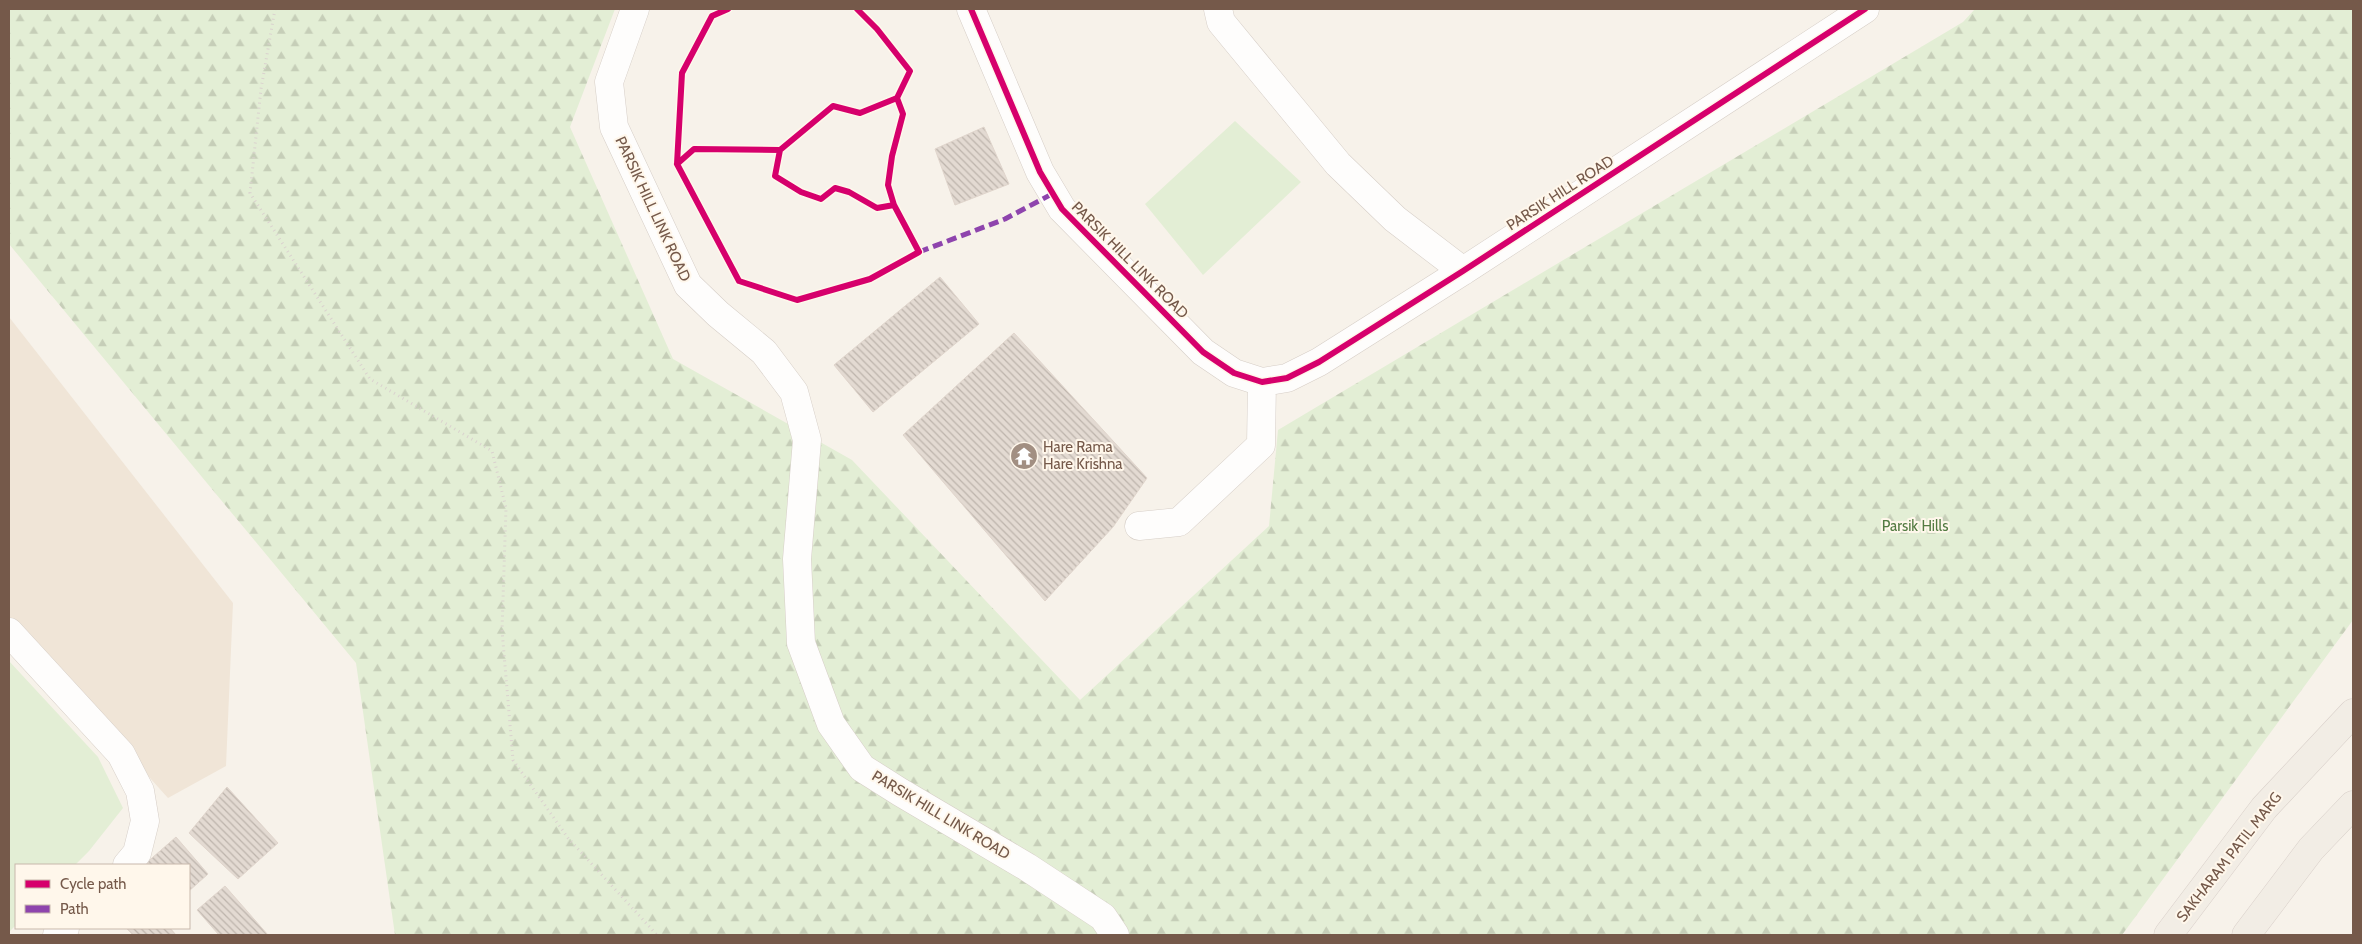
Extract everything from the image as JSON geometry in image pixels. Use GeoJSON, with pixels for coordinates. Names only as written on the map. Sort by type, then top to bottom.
{"type":"FeatureCollection","features":[{"type":"Feature","properties":{"kind":"main road","name":"SAKHARAM PATIL MARG"},"geometry":{"type":"LineString","coordinates":[[2168,935],[2264,808],[2353,713]]}},
{"type":"Feature","properties":{"kind":"main road"},"geometry":{"type":"LineString","coordinates":[[2246,935],[2311,849],[2353,805]]}},
{"type":"Feature","properties":{"kind":"street","name":"PARSIK HILL LINK ROAD"},"geometry":{"type":"LineString","coordinates":[[635,9],[609,82],[614,128],[688,285],[718,314],[764,352],[794,392],[807,440],[797,559],[801,642],[831,724],[862,768],[1035,872],[1103,917],[1115,935]]}},
{"type":"Feature","properties":{"kind":"street","name":"PARSIK HILL LINK ROAD"},"geometry":{"type":"LineString","coordinates":[[971,9],[1040,172],[1062,209],[1203,352],[1234,373],[1262,382]]}},
{"type":"Feature","properties":{"kind":"street"},"geometry":{"type":"LineString","coordinates":[[1218,9],[1221,22],[1338,164],[1394,219],[1462,271]]}},
{"type":"Feature","properties":{"kind":"street","name":"PARSIK HILL ROAD"},"geometry":{"type":"LineString","coordinates":[[1262,382],[1287,378],[1319,362],[1865,9]]}},
{"type":"Feature","properties":{"kind":"street"},"geometry":{"type":"LineString","coordinates":[[1139,526],[1179,522],[1261,445],[1262,382]]}},
{"type":"Feature","properties":{"kind":"street"},"geometry":{"type":"LineString","coordinates":[[9,632],[121,754],[140,791],[145,821],[137,853],[128,864]]}},
{"type":"Feature","properties":{"kind":"path"},"geometry":{"type":"LineString","coordinates":[[275,9],[261,89],[250,193],[370,379],[492,451],[506,508],[502,630],[513,760],[568,838],[657,935]]}},
{"type":"Feature","properties":{"kind":"shaded area"},"geometry":{"type":"Polygon","coordinates":[[[9,317],[233,603],[226,766],[168,798],[9,621],[9,317]]]}},
{"type":"Feature","properties":{"kind":"green space","name":"Parsik Hills"},"geometry":{"type":"Polygon","coordinates":[[[9,9],[615,9],[570,127],[673,359],[852,460],[1080,700],[1269,526],[1278,430],[1963,22],[1975,9],[2353,9],[2353,620],[2122,935],[395,935],[356,663],[9,244],[9,9]]]}},
{"type":"Feature","properties":{"kind":"green space"},"geometry":{"type":"Polygon","coordinates":[[[1235,121],[1301,182],[1203,275],[1145,204],[1235,121]]]}},
{"type":"Feature","properties":{"kind":"green space"},"geometry":{"type":"Polygon","coordinates":[[[9,661],[98,757],[123,808],[89,851],[76,864],[15,864],[15,926],[9,932],[9,661]]]}},
{"type":"Feature","properties":{"kind":"building"},"geometry":{"type":"Polygon","coordinates":[[[984,127],[1009,184],[955,205],[935,149],[984,127]]]}},
{"type":"Feature","properties":{"kind":"building"},"geometry":{"type":"Polygon","coordinates":[[[940,277],[979,324],[873,412],[834,365],[940,277]]]}},
{"type":"Feature","properties":{"kind":"building","name":"Hare Rama Hare Krishna"},"geometry":{"type":"Polygon","coordinates":[[[1014,333],[1147,478],[1113,527],[1045,601],[903,435],[1014,333]]]}},
{"type":"Feature","properties":{"kind":"building"},"geometry":{"type":"Polygon","coordinates":[[[227,787],[278,843],[238,879],[189,833],[227,787]]]}},
{"type":"Feature","properties":{"kind":"building"},"geometry":{"type":"Polygon","coordinates":[[[176,837],[208,874],[190,890],[190,864],[145,864],[176,837]]]}},
{"type":"Feature","properties":{"kind":"building"},"geometry":{"type":"Polygon","coordinates":[[[225,886],[268,935],[219,935],[197,910],[225,886]]]}},
{"type":"Feature","properties":{"kind":"building"},"geometry":{"type":"Polygon","coordinates":[[[127,929],[171,929],[176,935],[133,935],[127,929]]]}},
{"type":"Feature","properties":{"kind":"marked path"},"geometry":{"type":"LineString","coordinates":[[919,252],[1005,219],[1052,194]]}},
{"type":"Feature","properties":{"kind":"cycle path"},"geometry":{"type":"LineString","coordinates":[[728,9],[712,16],[682,73],[677,164],[739,281],[797,300],[870,279],[919,252],[894,205]]}},
{"type":"Feature","properties":{"kind":"cycle path"},"geometry":{"type":"LineString","coordinates":[[677,164],[694,149],[780,150],[833,106],[860,113],[897,98],[910,71],[877,29],[857,9]]}},
{"type":"Feature","properties":{"kind":"cycle path"},"geometry":{"type":"LineString","coordinates":[[971,9],[1040,172],[1062,209],[1203,352],[1234,373],[1262,382],[1287,378],[1319,362],[1463,271],[1865,9]]}},
{"type":"Feature","properties":{"kind":"cycle path"},"geometry":{"type":"LineString","coordinates":[[780,150],[775,176],[801,192],[821,199],[835,188],[849,192],[877,208],[894,205],[888,185],[892,156],[903,114],[897,98]]}},
{"type":"Feature","properties":{"kind":"place","name":"Hare Rama Hare Krishna"},"geometry":{"type":"Point","coordinates":[1024,456]}}]}
